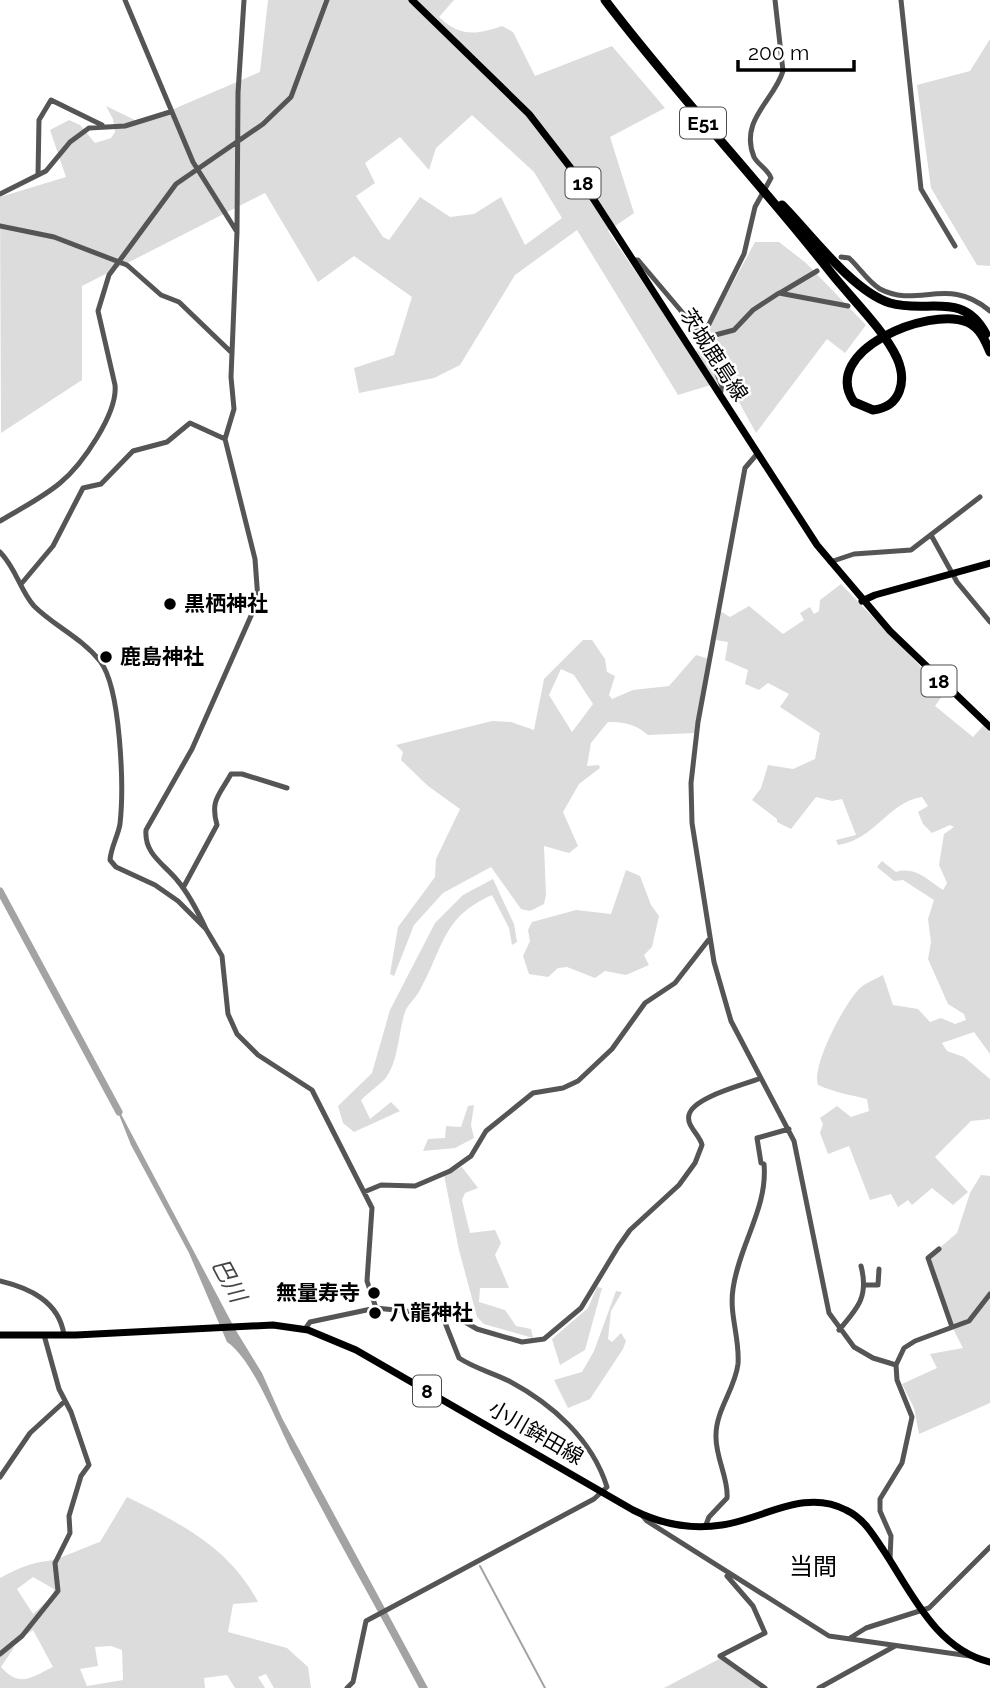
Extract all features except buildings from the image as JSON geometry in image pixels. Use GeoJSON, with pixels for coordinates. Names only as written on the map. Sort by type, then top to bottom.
{"type":"FeatureCollection","features":[{"type":"Feature","properties":{"kind":"highway","name":"E51"},"geometry":{"type":"LineString","coordinates":[[607,0],[745,166],[834,259],[875,296],[900,305],[958,308],[972,314],[990,341]]}},
{"type":"Feature","properties":{"kind":"highway","name":"E51"},"geometry":{"type":"LineString","coordinates":[[607,0],[663,75],[806,241],[897,359],[902,377],[899,394],[888,406],[867,409],[854,402],[846,380],[856,358],[877,341],[898,331],[936,320],[961,320],[980,332],[990,352]]}},
{"type":"Feature","properties":{"kind":"main road","name":"茨城鹿島線"},"geometry":{"type":"LineString","coordinates":[[412,0],[547,133],[830,562],[914,657],[988,721]]}},
{"type":"Feature","properties":{"kind":"main road"},"geometry":{"type":"LineString","coordinates":[[862,601],[990,563]]}},
{"type":"Feature","properties":{"kind":"main road","name":"小川鉾田線"},"geometry":{"type":"LineString","coordinates":[[0,1335],[64,1335],[274,1325],[305,1329],[356,1350],[641,1514],[674,1524],[705,1527],[730,1524],[802,1503],[827,1503],[858,1517],[945,1639],[970,1656],[990,1662]]}},
{"type":"Feature","properties":{"kind":"street"},"geometry":{"type":"LineString","coordinates":[[125,0],[170,112],[197,168],[237,232]]}},
{"type":"Feature","properties":{"kind":"street"},"geometry":{"type":"LineString","coordinates":[[244,0],[237,140],[237,232],[232,353],[234,408],[225,439],[255,559],[258,600],[192,749],[146,830],[145,840],[159,863],[183,888],[222,956],[228,1014],[237,1034],[258,1055],[288,1077],[310,1087],[372,1208],[367,1285],[376,1308]]}},
{"type":"Feature","properties":{"kind":"street"},"geometry":{"type":"LineString","coordinates":[[0,521],[61,482],[88,449],[109,414],[116,394],[115,384],[98,311],[103,288],[118,261],[167,194],[197,168],[278,112],[291,97],[327,0]]}},
{"type":"Feature","properties":{"kind":"street"},"geometry":{"type":"LineString","coordinates":[[704,337],[744,254],[755,207],[771,178],[755,158],[752,125],[783,71],[775,0]]}},
{"type":"Feature","properties":{"kind":"street"},"geometry":{"type":"LineString","coordinates":[[901,0],[921,189],[955,246]]}},
{"type":"Feature","properties":{"kind":"street"},"geometry":{"type":"LineString","coordinates":[[38,175],[39,120],[51,100],[102,125]]}},
{"type":"Feature","properties":{"kind":"street"},"geometry":{"type":"LineString","coordinates":[[0,194],[46,171],[81,132],[102,125],[125,126],[170,112]]}},
{"type":"Feature","properties":{"kind":"street"},"geometry":{"type":"LineString","coordinates":[[0,226],[54,237],[127,265],[161,295],[179,302],[232,353]]}},
{"type":"Feature","properties":{"kind":"street"},"geometry":{"type":"LineString","coordinates":[[841,257],[849,258],[875,286],[887,292],[911,295],[959,293],[972,298],[990,311]]}},
{"type":"Feature","properties":{"kind":"street"},"geometry":{"type":"LineString","coordinates":[[633,260],[638,260],[704,337],[722,387],[719,395]]}},
{"type":"Feature","properties":{"kind":"street"},"geometry":{"type":"LineString","coordinates":[[704,337],[734,330],[753,310],[817,271]]}},
{"type":"Feature","properties":{"kind":"street"},"geometry":{"type":"LineString","coordinates":[[779,293],[848,306]]}},
{"type":"Feature","properties":{"kind":"street"},"geometry":{"type":"LineString","coordinates":[[22,583],[48,553],[83,488],[101,484],[133,452],[167,442],[190,423],[225,439]]}},
{"type":"Feature","properties":{"kind":"street"},"geometry":{"type":"LineString","coordinates":[[757,454],[747,465],[737,510],[698,722],[691,783],[692,823],[710,937],[726,1008],[789,1129],[797,1152],[825,1301],[839,1330],[866,1354],[896,1365]]}},
{"type":"Feature","properties":{"kind":"street"},"geometry":{"type":"LineString","coordinates":[[830,562],[854,554],[911,551],[980,497]]}},
{"type":"Feature","properties":{"kind":"street"},"geometry":{"type":"LineString","coordinates":[[931,535],[952,574],[990,622]]}},
{"type":"Feature","properties":{"kind":"street"},"geometry":{"type":"LineString","coordinates":[[0,552],[34,606],[93,654],[107,675],[118,730],[120,779],[120,817],[110,855],[112,864],[166,893],[206,929]]}},
{"type":"Feature","properties":{"kind":"street"},"geometry":{"type":"LineString","coordinates":[[183,888],[217,825],[213,812],[214,802],[231,774],[242,774],[287,788]]}},
{"type":"Feature","properties":{"kind":"street"},"geometry":{"type":"LineString","coordinates":[[364,1192],[381,1185],[415,1186],[450,1171],[471,1156],[486,1131],[533,1093],[563,1088],[578,1081],[612,1049],[645,1003],[675,983],[710,937]]}},
{"type":"Feature","properties":{"kind":"street"},"geometry":{"type":"LineString","coordinates":[[305,1329],[310,1322],[376,1308],[453,1315],[477,1329],[522,1342],[544,1339],[581,1308],[631,1230],[678,1185],[695,1163],[702,1145],[690,1125],[689,1116],[698,1102],[761,1078]]}},
{"type":"Feature","properties":{"kind":"street"},"geometry":{"type":"LineString","coordinates":[[705,1527],[709,1517],[727,1499],[717,1455],[716,1429],[734,1383],[738,1361],[731,1308],[737,1264],[764,1187],[764,1164],[761,1163],[757,1138],[789,1129]]}},
{"type":"Feature","properties":{"kind":"street"},"geometry":{"type":"LineString","coordinates":[[939,1249],[928,1258],[952,1327]]}},
{"type":"Feature","properties":{"kind":"street"},"geometry":{"type":"LineString","coordinates":[[839,1330],[861,1303],[865,1284],[861,1266]]}},
{"type":"Feature","properties":{"kind":"street"},"geometry":{"type":"LineString","coordinates":[[865,1284],[878,1285],[879,1269]]}},
{"type":"Feature","properties":{"kind":"street"},"geometry":{"type":"LineString","coordinates":[[0,1281],[38,1294],[56,1313],[64,1335]]}},
{"type":"Feature","properties":{"kind":"street"},"geometry":{"type":"LineString","coordinates":[[890,1559],[891,1536],[880,1511],[880,1499],[902,1463],[912,1417],[899,1384],[896,1365],[909,1345],[969,1321],[990,1294]]}},
{"type":"Feature","properties":{"kind":"street"},"geometry":{"type":"LineString","coordinates":[[347,1688],[353,1682],[363,1624],[604,1493],[605,1482],[589,1451],[566,1422],[545,1402],[459,1358],[453,1348],[444,1316]]}},
{"type":"Feature","properties":{"kind":"street"},"geometry":{"type":"LineString","coordinates":[[0,1654],[22,1636],[58,1591],[55,1565],[70,1533],[69,1516],[81,1476],[89,1465],[55,1380],[44,1335]]}},
{"type":"Feature","properties":{"kind":"street"},"geometry":{"type":"LineString","coordinates":[[0,1477],[30,1433],[65,1401]]}},
{"type":"Feature","properties":{"kind":"street"},"geometry":{"type":"LineString","coordinates":[[641,1514],[647,1521],[821,1633],[833,1637],[970,1656]]}},
{"type":"Feature","properties":{"kind":"street"},"geometry":{"type":"LineString","coordinates":[[850,1638],[866,1628],[929,1608],[990,1547]]}},
{"type":"Feature","properties":{"kind":"street"},"geometry":{"type":"LineString","coordinates":[[726,1573],[753,1606],[765,1633],[720,1656],[765,1688]]}},
{"type":"Feature","properties":{"kind":"street"},"geometry":{"type":"LineString","coordinates":[[819,1688],[895,1646]]}},
{"type":"Feature","properties":{"kind":"shaded area"},"geometry":{"type":"Polygon","coordinates":[[[268,0],[454,0],[439,17],[461,31],[476,32],[502,26],[513,32],[535,76],[612,46],[665,108],[610,137],[634,213],[608,231],[693,357],[755,242],[779,242],[806,263],[866,325],[845,353],[827,339],[756,433],[727,380],[678,395],[577,230],[515,275],[460,365],[434,378],[359,393],[354,368],[394,355],[412,297],[354,256],[318,282],[265,193],[82,286],[82,380],[1,433],[0,197],[66,177],[50,130],[69,120],[80,125],[95,143],[111,138],[115,132],[113,119],[106,106],[141,123],[260,72],[268,0]],[[472,115],[436,148],[429,170],[400,137],[365,163],[375,183],[356,196],[383,237],[389,240],[420,197],[450,217],[474,214],[501,197],[525,245],[562,218],[534,172],[472,115]]]}},
{"type":"Feature","properties":{"kind":"shaded area"},"geometry":{"type":"Polygon","coordinates":[[[990,39],[990,266],[977,265],[931,188],[917,85],[970,71],[990,39]]]}},
{"type":"Feature","properties":{"kind":"shaded area"},"geometry":{"type":"Polygon","coordinates":[[[841,584],[945,692],[935,706],[973,737],[983,726],[990,732],[990,1054],[974,1032],[942,1043],[947,1051],[964,1057],[990,1079],[990,1119],[971,1121],[935,1157],[968,1192],[953,1205],[932,1188],[912,1205],[908,1200],[898,1207],[891,1194],[870,1200],[849,1146],[828,1154],[820,1133],[823,1124],[820,1118],[837,1106],[851,1117],[869,1111],[867,1099],[818,1085],[817,1076],[824,1050],[853,996],[861,987],[883,975],[893,1005],[918,1009],[930,1022],[941,1018],[955,1024],[966,1020],[964,1014],[948,1004],[928,959],[931,942],[928,919],[934,900],[903,880],[894,881],[877,867],[882,861],[896,872],[915,872],[943,890],[947,883],[939,865],[944,834],[954,827],[950,825],[932,833],[923,824],[918,812],[928,806],[922,797],[900,806],[862,836],[838,845],[836,840],[856,835],[842,799],[832,801],[816,797],[791,829],[777,822],[777,819],[752,800],[761,788],[768,765],[793,769],[815,759],[820,733],[780,707],[789,694],[768,683],[759,690],[745,684],[748,670],[725,660],[728,642],[716,640],[720,611],[730,617],[749,606],[783,634],[804,620],[800,613],[810,607],[814,614],[819,611],[820,600],[841,584]]]}},
{"type":"Feature","properties":{"kind":"shaded area"},"geometry":{"type":"Polygon","coordinates":[[[583,640],[592,640],[605,659],[607,672],[615,676],[609,695],[612,699],[633,690],[669,686],[696,655],[709,659],[695,733],[648,735],[630,724],[608,722],[591,743],[587,766],[599,765],[600,768],[579,784],[563,812],[578,846],[569,853],[544,846],[544,904],[530,911],[521,909],[491,867],[443,893],[414,925],[394,976],[390,974],[398,927],[435,877],[436,859],[460,809],[428,786],[401,760],[403,752],[396,745],[492,721],[511,722],[534,730],[544,679],[583,640]],[[561,669],[549,695],[572,732],[593,704],[574,675],[561,669]]]}},
{"type":"Feature","properties":{"kind":"shaded area"},"geometry":{"type":"Polygon","coordinates":[[[626,870],[640,876],[651,905],[659,916],[652,947],[644,955],[649,965],[626,975],[605,971],[595,978],[567,967],[558,968],[548,977],[529,974],[523,956],[530,941],[528,930],[532,922],[576,910],[611,914],[626,870]]]}},
{"type":"Feature","properties":{"kind":"shaded area"},"geometry":{"type":"Polygon","coordinates":[[[493,879],[514,924],[517,942],[512,945],[509,928],[492,895],[463,913],[454,923],[420,990],[405,1012],[390,1072],[361,1100],[370,1119],[391,1102],[400,1111],[354,1132],[343,1123],[338,1106],[372,1073],[390,1010],[435,923],[463,895],[493,879]]]}},
{"type":"Feature","properties":{"kind":"shaded area"},"geometry":{"type":"Polygon","coordinates":[[[112,1097],[235,1329],[262,1373],[282,1418],[428,1688],[419,1688],[309,1485],[264,1394],[246,1363],[227,1342],[189,1253],[131,1145],[112,1097]]]}},
{"type":"Feature","properties":{"kind":"shaded area"},"geometry":{"type":"Polygon","coordinates":[[[474,1105],[471,1125],[474,1138],[455,1148],[423,1151],[428,1139],[445,1138],[446,1126],[461,1127],[468,1106],[474,1105]]]}},
{"type":"Feature","properties":{"kind":"shaded area"},"geometry":{"type":"Polygon","coordinates":[[[462,1167],[478,1188],[465,1193],[462,1200],[470,1233],[495,1230],[501,1243],[495,1255],[509,1288],[480,1288],[479,1302],[505,1310],[516,1326],[531,1329],[533,1338],[484,1324],[477,1317],[459,1250],[444,1175],[462,1167]]]}},
{"type":"Feature","properties":{"kind":"shaded area"},"geometry":{"type":"Polygon","coordinates":[[[981,1175],[990,1176],[990,1403],[919,1434],[914,1408],[902,1384],[937,1368],[930,1354],[963,1348],[952,1327],[928,1258],[957,1233],[970,1193],[981,1175]]]}},
{"type":"Feature","properties":{"kind":"shaded area"},"geometry":{"type":"Polygon","coordinates":[[[597,1287],[602,1288],[585,1350],[560,1365],[552,1339],[588,1308],[597,1287]]]}},
{"type":"Feature","properties":{"kind":"shaded area"},"geometry":{"type":"Polygon","coordinates":[[[616,1291],[622,1292],[611,1311],[608,1339],[612,1342],[621,1333],[626,1341],[623,1349],[590,1399],[568,1408],[554,1380],[582,1372],[594,1351],[616,1291]]]}},
{"type":"Feature","properties":{"kind":"shaded area"},"geometry":{"type":"Polygon","coordinates":[[[127,1497],[202,1539],[233,1566],[258,1602],[233,1604],[228,1632],[287,1648],[308,1667],[311,1688],[274,1688],[266,1674],[258,1677],[265,1688],[235,1688],[227,1675],[204,1678],[205,1688],[0,1688],[0,1578],[34,1563],[57,1559],[100,1542],[127,1497]],[[33,1577],[17,1589],[33,1614],[53,1596],[54,1589],[33,1577]],[[33,1630],[6,1648],[7,1651],[15,1646],[1,1667],[14,1677],[26,1679],[53,1667],[33,1630]],[[111,1646],[95,1647],[98,1666],[80,1669],[87,1686],[123,1680],[122,1650],[111,1646]]]}},
{"type":"Feature","properties":{"kind":"shaded area"},"geometry":{"type":"Polygon","coordinates":[[[721,1658],[761,1688],[664,1688],[721,1658]]]}},
{"type":"Feature","properties":{"kind":"waterway","name":"巴川"},"geometry":{"type":"LineString","coordinates":[[0,891],[119,1112]]}},
{"type":"Feature","properties":{"kind":"waterway"},"geometry":{"type":"LineString","coordinates":[[480,1566],[545,1688]]}},
{"type":"Feature","properties":{"kind":"place","name":"黒栖神社"},"geometry":{"type":"Point","coordinates":[170,604]}},
{"type":"Feature","properties":{"kind":"place","name":"鹿島神社"},"geometry":{"type":"Point","coordinates":[106,657]}},
{"type":"Feature","properties":{"kind":"place","name":"無量寿寺"},"geometry":{"type":"Point","coordinates":[374,1293]}},
{"type":"Feature","properties":{"kind":"place","name":"八龍神社"},"geometry":{"type":"Point","coordinates":[375,1313]}},
{"type":"Feature","properties":{"kind":"district","name":"当間"},"geometry":{"type":"Point","coordinates":[813,1567]}}]}
